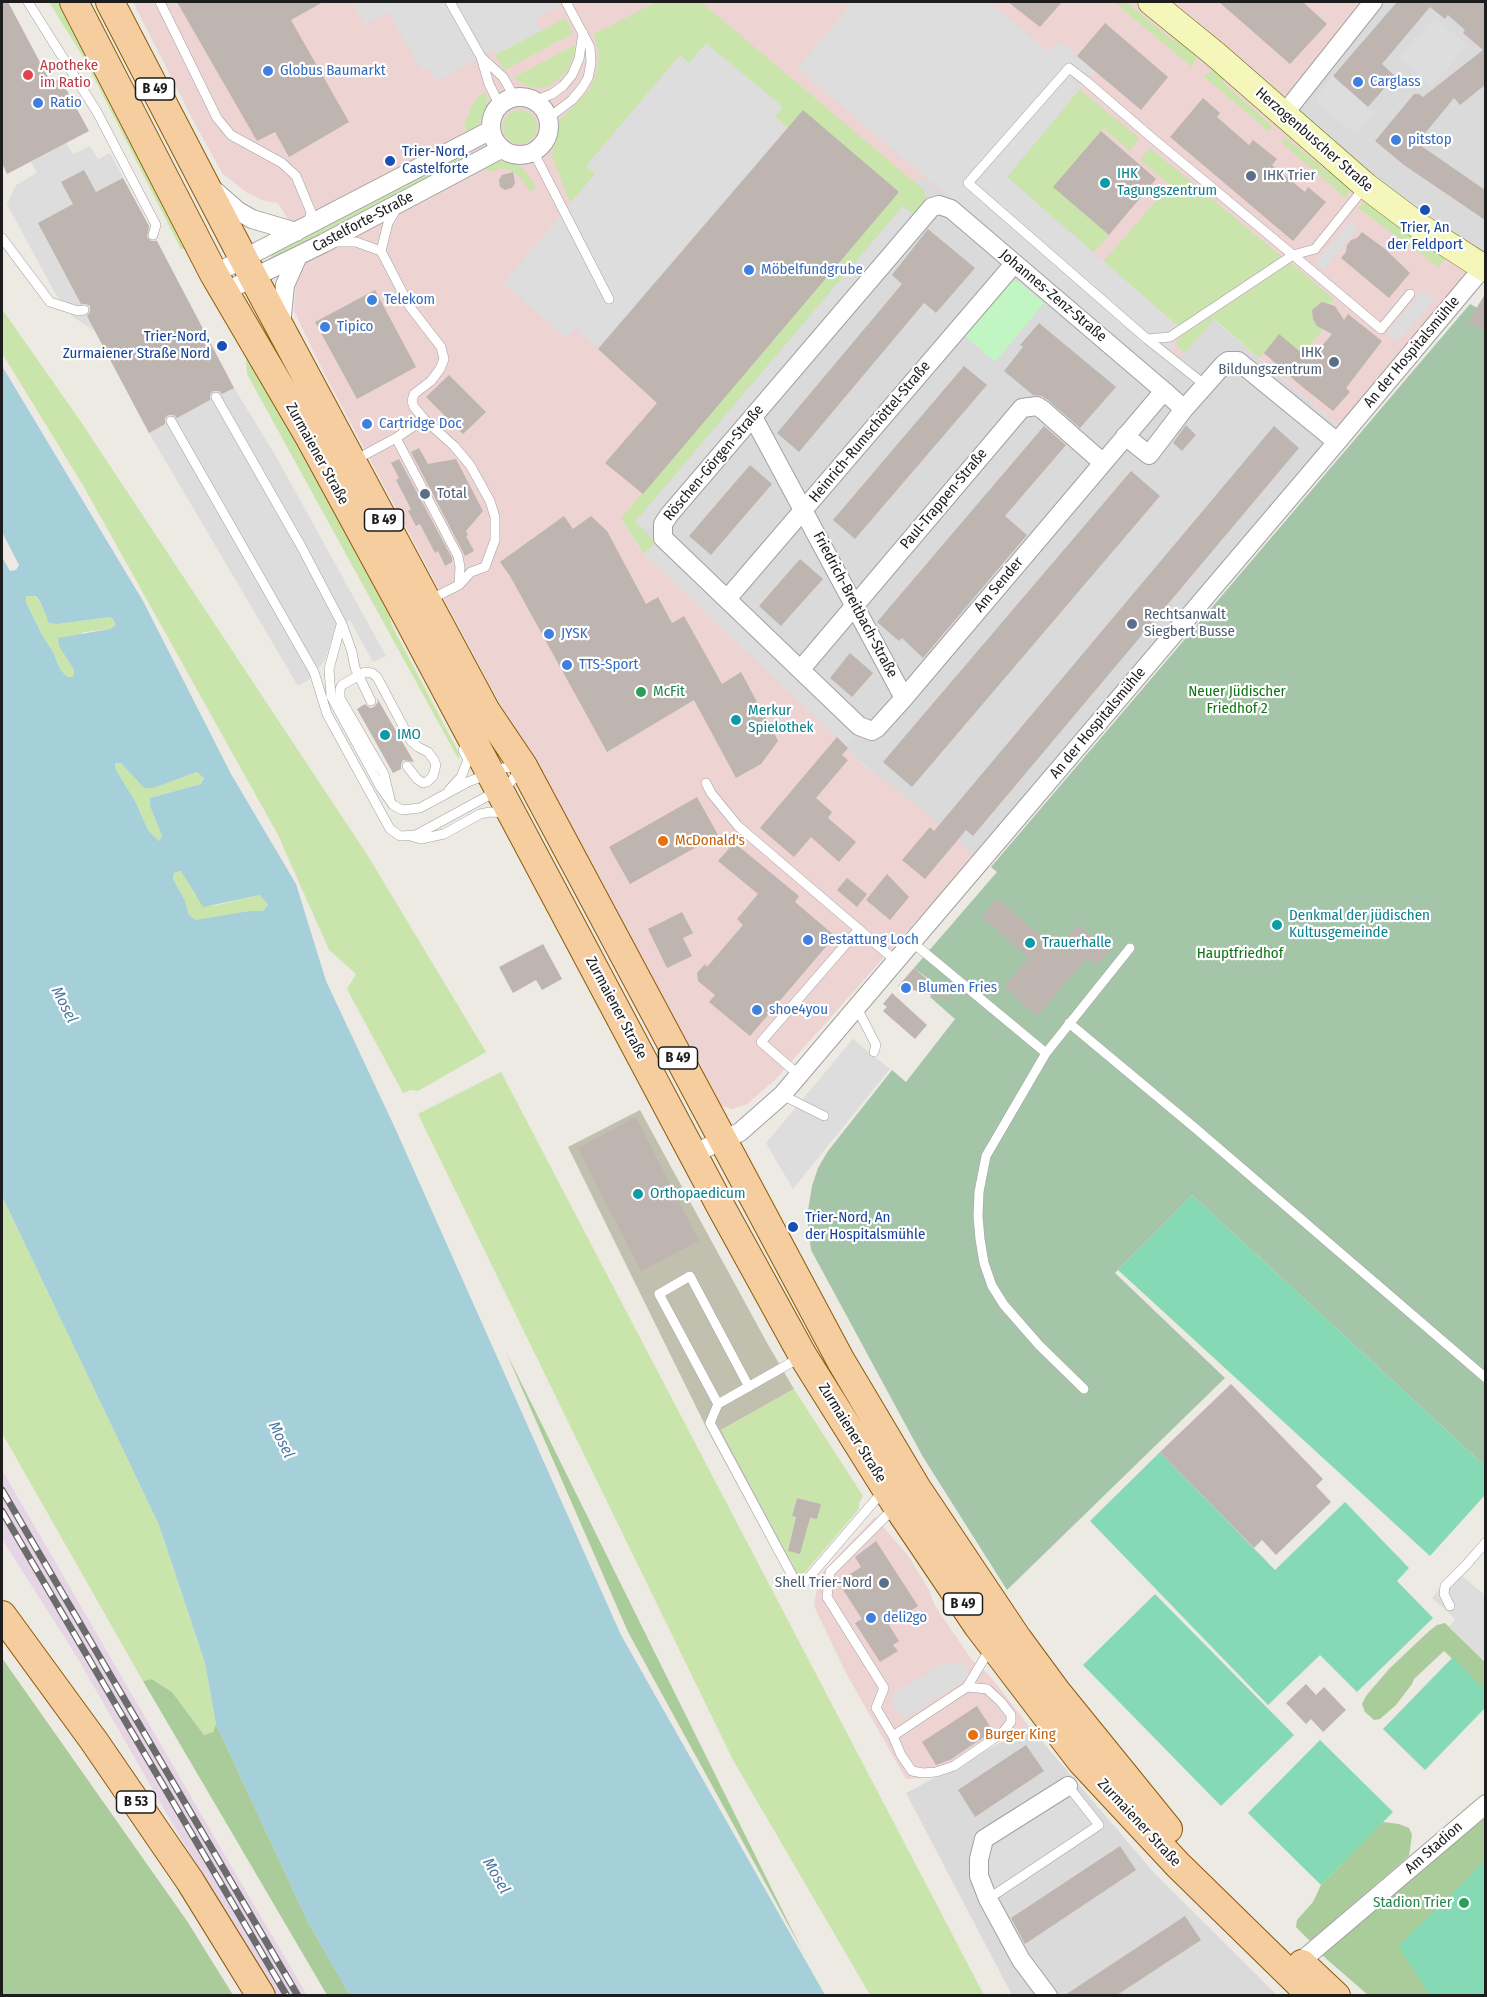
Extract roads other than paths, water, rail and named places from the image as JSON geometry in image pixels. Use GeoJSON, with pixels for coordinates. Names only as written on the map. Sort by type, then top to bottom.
{"type":"FeatureCollection","features":[{"type":"Feature","properties":{"kind":"main road","name":"Zurmaiener Straße"},"geometry":{"type":"LineString","coordinates":[[74,2],[219,283],[310,438],[803,1356],[891,1497],[992,1646],[1082,1761],[1178,1865],[1312,1995]]}},
{"type":"Feature","properties":{"kind":"main road","name":"Zurmaiener Straße"},"geometry":{"type":"LineString","coordinates":[[110,2],[248,268],[486,711],[523,766],[841,1361],[878,1425],[958,1551],[1017,1638],[1160,1821],[1252,1918],[1336,1995]]}},
{"type":"Feature","properties":{"kind":"main road","name":"Herzogenbuscher Straße"},"geometry":{"type":"LineString","coordinates":[[1151,2],[1366,186],[1419,226],[1484,267]]}},
{"type":"Feature","properties":{"kind":"main road"},"geometry":{"type":"LineString","coordinates":[[742,1246],[773,1232]]}},
{"type":"Feature","properties":{"kind":"main road","name":"B 53"},"geometry":{"type":"LineString","coordinates":[[2,1615],[114,1769],[190,1881],[261,1995]]}},
{"type":"Feature","properties":{"kind":"street"},"geometry":{"type":"LineString","coordinates":[[1284,114],[1373,2]]}},
{"type":"Feature","properties":{"kind":"street"},"geometry":{"type":"LineString","coordinates":[[524,98],[534,101],[543,109],[547,119],[549,126],[546,138],[533,151],[517,155],[501,148],[492,136],[493,117],[507,102],[524,98]]}},
{"type":"Feature","properties":{"kind":"street","name":"Castelforte-Straße"},"geometry":{"type":"LineString","coordinates":[[219,283],[248,268],[302,228],[491,130]]}},
{"type":"Feature","properties":{"kind":"street","name":"Castelforte-Straße"},"geometry":{"type":"LineString","coordinates":[[248,268],[298,256],[501,148]]}},
{"type":"Feature","properties":{"kind":"street","name":"Castelforte-Straße"},"geometry":{"type":"LineString","coordinates":[[201,177],[237,211],[252,219],[302,228]]}},
{"type":"Feature","properties":{"kind":"street","name":"Johannes-Zenz-Straße"},"geometry":{"type":"LineString","coordinates":[[939,205],[951,209],[1164,391]]}},
{"type":"Feature","properties":{"kind":"street","name":"Röschen-Görgen-Straße"},"geometry":{"type":"LineString","coordinates":[[872,731],[859,726],[667,543],[663,538],[662,530],[669,515],[923,215],[932,207],[939,205]]}},
{"type":"Feature","properties":{"kind":"street"},"geometry":{"type":"LineString","coordinates":[[281,330],[285,285],[298,256]]}},
{"type":"Feature","properties":{"kind":"street","name":"Heinrich-Rumschöttel-Straße"},"geometry":{"type":"LineString","coordinates":[[727,599],[1014,264]]}},
{"type":"Feature","properties":{"kind":"street","name":"An der Hospitalsmühle"},"geometry":{"type":"LineString","coordinates":[[693,1154],[740,1132],[782,1095],[1484,267]]}},
{"type":"Feature","properties":{"kind":"street"},"geometry":{"type":"LineString","coordinates":[[1125,436],[1149,455],[1205,385],[1228,361],[1238,361],[1337,442]]}},
{"type":"Feature","properties":{"kind":"street"},"geometry":{"type":"LineString","coordinates":[[1164,391],[1184,409]]}},
{"type":"Feature","properties":{"kind":"street","name":"Am Sender"},"geometry":{"type":"LineString","coordinates":[[872,731],[904,698],[1164,391]]}},
{"type":"Feature","properties":{"kind":"street","name":"Paul-Trappen-Straße"},"geometry":{"type":"LineString","coordinates":[[801,669],[1022,408],[1037,406],[1102,462]]}},
{"type":"Feature","properties":{"kind":"street","name":"Friedrich-Breitbach-Straße"},"geometry":{"type":"LineString","coordinates":[[753,417],[904,698]]}},
{"type":"Feature","properties":{"kind":"street"},"geometry":{"type":"LineString","coordinates":[[1048,1995],[1021,1960],[988,1899],[979,1876],[979,1859],[984,1839],[1068,1786]]}},
{"type":"Feature","properties":{"kind":"street","name":"Am Stadion"},"geometry":{"type":"LineString","coordinates":[[1300,1962],[1485,1804]]}},
{"type":"Feature","properties":{"kind":"lane"},"geometry":{"type":"LineString","coordinates":[[28,2],[97,112],[156,225],[153,235]]}},
{"type":"Feature","properties":{"kind":"lane"},"geometry":{"type":"LineString","coordinates":[[160,2],[217,118],[231,135],[282,164],[296,176],[311,212],[302,228]]}},
{"type":"Feature","properties":{"kind":"lane"},"geometry":{"type":"LineString","coordinates":[[450,2],[481,57],[489,84],[507,102]]}},
{"type":"Feature","properties":{"kind":"lane"},"geometry":{"type":"LineString","coordinates":[[547,119],[572,100],[588,78],[591,63],[590,47],[566,2]]}},
{"type":"Feature","properties":{"kind":"lane"},"geometry":{"type":"LineString","coordinates":[[534,101],[552,94],[572,75],[579,59],[583,33]]}},
{"type":"Feature","properties":{"kind":"lane"},"geometry":{"type":"LineString","coordinates":[[481,57],[503,77],[507,102]]}},
{"type":"Feature","properties":{"kind":"lane"},"geometry":{"type":"LineString","coordinates":[[1205,385],[1147,339],[968,183],[1069,68],[1381,329],[1410,294]]}},
{"type":"Feature","properties":{"kind":"lane"},"geometry":{"type":"LineString","coordinates":[[533,151],[609,299]]}},
{"type":"Feature","properties":{"kind":"lane"},"geometry":{"type":"LineString","coordinates":[[1147,339],[1170,337],[1293,255],[1315,249],[1366,186]]}},
{"type":"Feature","properties":{"kind":"lane"},"geometry":{"type":"LineString","coordinates":[[400,202],[388,223],[381,251],[410,307],[441,347],[444,358],[440,369],[431,381],[414,394],[412,401],[424,419],[454,446],[470,465],[490,501],[495,517],[495,540],[485,567],[471,572],[459,585],[427,601]]}},
{"type":"Feature","properties":{"kind":"lane"},"geometry":{"type":"LineString","coordinates":[[2,238],[50,302],[78,311],[84,310]]}},
{"type":"Feature","properties":{"kind":"lane"},"geometry":{"type":"LineString","coordinates":[[324,243],[356,242],[381,251]]}},
{"type":"Feature","properties":{"kind":"lane"},"geometry":{"type":"LineString","coordinates":[[216,397],[301,546],[342,624],[358,676],[371,701]]}},
{"type":"Feature","properties":{"kind":"lane"},"geometry":{"type":"LineString","coordinates":[[352,461],[396,438],[424,419]]}},
{"type":"Feature","properties":{"kind":"lane"},"geometry":{"type":"LineString","coordinates":[[171,421],[314,672],[327,714],[386,824],[394,833],[421,839],[444,834],[480,814],[490,812],[499,792],[503,768],[523,766]]}},
{"type":"Feature","properties":{"kind":"lane"},"geometry":{"type":"LineString","coordinates":[[396,438],[458,556],[459,585]]}},
{"type":"Feature","properties":{"kind":"lane"},"geometry":{"type":"LineString","coordinates":[[342,624],[329,669],[331,696],[390,803],[402,810],[420,808],[468,782],[499,792]]}},
{"type":"Feature","properties":{"kind":"lane"},"geometry":{"type":"LineString","coordinates":[[390,803],[384,774],[340,698],[342,686],[369,672],[377,677],[411,741],[429,752],[435,760],[433,776],[423,783],[417,780],[407,766]]}},
{"type":"Feature","properties":{"kind":"lane"},"geometry":{"type":"LineString","coordinates":[[443,797],[460,777],[468,760],[460,745],[460,718]]}},
{"type":"Feature","properties":{"kind":"lane"},"geometry":{"type":"LineString","coordinates":[[411,837],[499,792],[508,785],[523,766]]}},
{"type":"Feature","properties":{"kind":"lane"},"geometry":{"type":"LineString","coordinates":[[706,783],[711,793],[738,826],[896,961]]}},
{"type":"Feature","properties":{"kind":"lane"},"geometry":{"type":"LineString","coordinates":[[799,1075],[761,1042],[859,929]]}},
{"type":"Feature","properties":{"kind":"lane"},"geometry":{"type":"LineString","coordinates":[[912,942],[1046,1053]]}},
{"type":"Feature","properties":{"kind":"lane"},"geometry":{"type":"LineString","coordinates":[[1084,1389],[1039,1346],[1004,1305],[992,1286],[984,1263],[980,1239],[979,1192],[986,1156],[1003,1123],[1046,1053],[1130,948]]}},
{"type":"Feature","properties":{"kind":"lane"},"geometry":{"type":"LineString","coordinates":[[857,1008],[876,1045],[874,1052]]}},
{"type":"Feature","properties":{"kind":"lane"},"geometry":{"type":"LineString","coordinates":[[1069,1023],[1195,1128],[1485,1378]]}},
{"type":"Feature","properties":{"kind":"lane"},"geometry":{"type":"LineString","coordinates":[[782,1095],[824,1116]]}},
{"type":"Feature","properties":{"kind":"lane"},"geometry":{"type":"LineString","coordinates":[[718,1404],[659,1294],[690,1276],[749,1387]]}},
{"type":"Feature","properties":{"kind":"lane"},"geometry":{"type":"LineString","coordinates":[[803,1356],[718,1404],[710,1423],[795,1581],[805,1582],[891,1497]]}},
{"type":"Feature","properties":{"kind":"lane"},"geometry":{"type":"LineString","coordinates":[[891,1497],[830,1572],[827,1597],[884,1688],[876,1708],[912,1771],[936,1772],[954,1766],[1002,1733],[1011,1722],[1011,1715],[987,1689],[967,1687]]}},
{"type":"Feature","properties":{"kind":"lane"},"geometry":{"type":"LineString","coordinates":[[1450,1606],[1444,1594],[1445,1586],[1485,1542]]}},
{"type":"Feature","properties":{"kind":"lane"},"geometry":{"type":"LineString","coordinates":[[893,1736],[967,1687],[992,1646]]}},
{"type":"Feature","properties":{"kind":"lane"},"geometry":{"type":"LineString","coordinates":[[988,1899],[1100,1825],[1068,1786]]}},
{"type":"Feature","properties":{"kind":"water","name":"Mosel"},"geometry":{"type":"Polygon","coordinates":[[[2,366],[143,601],[231,774],[296,884],[326,981],[395,1128],[621,1635],[825,1995],[350,1995],[309,1924],[216,1724],[205,1663],[159,1525],[2,1196],[2,557],[10,571],[16,570],[19,565],[2,532],[2,366]],[[26,596],[26,602],[42,635],[60,669],[67,677],[73,677],[74,670],[59,646],[58,638],[110,629],[116,625],[110,617],[49,623],[36,596],[26,596]],[[115,763],[116,770],[135,801],[148,830],[159,841],[162,836],[150,806],[150,798],[201,784],[204,778],[197,772],[153,788],[144,788],[121,763],[115,763]],[[181,871],[174,873],[173,879],[185,901],[189,915],[196,920],[249,911],[263,911],[268,905],[260,895],[203,907],[181,871]]]}},
{"type":"Feature","properties":{"kind":"railway"},"geometry":{"type":"LineString","coordinates":[[2,1490],[298,1996]]}},
{"type":"Feature","properties":{"kind":"railway"},"geometry":{"type":"LineString","coordinates":[[2,1511],[287,1996]]}},
{"type":"Feature","properties":{"kind":"place","name":"Globus Baumarkt"},"geometry":{"type":"Point","coordinates":[268,71]}},
{"type":"Feature","properties":{"kind":"place","name":"Apotheke im Ratio"},"geometry":{"type":"Point","coordinates":[28,75]}},
{"type":"Feature","properties":{"kind":"place","name":"Carglass"},"geometry":{"type":"Point","coordinates":[1358,82]}},
{"type":"Feature","properties":{"kind":"place","name":"Ratio"},"geometry":{"type":"Point","coordinates":[38,103]}},
{"type":"Feature","properties":{"kind":"place","name":"pitstop"},"geometry":{"type":"Point","coordinates":[1396,140]}},
{"type":"Feature","properties":{"kind":"place","name":"Trier-Nord, Castelforte"},"geometry":{"type":"Point","coordinates":[390,161]}},
{"type":"Feature","properties":{"kind":"place","name":"IHK Trier"},"geometry":{"type":"Point","coordinates":[1251,176]}},
{"type":"Feature","properties":{"kind":"place","name":"IHK Tagungszentrum"},"geometry":{"type":"Point","coordinates":[1105,183]}},
{"type":"Feature","properties":{"kind":"place","name":"Trier, An der Feldport"},"geometry":{"type":"Point","coordinates":[1425,210]}},
{"type":"Feature","properties":{"kind":"place","name":"Möbelfundgrube"},"geometry":{"type":"Point","coordinates":[749,270]}},
{"type":"Feature","properties":{"kind":"place","name":"Telekom"},"geometry":{"type":"Point","coordinates":[372,300]}},
{"type":"Feature","properties":{"kind":"place","name":"Tipico"},"geometry":{"type":"Point","coordinates":[325,327]}},
{"type":"Feature","properties":{"kind":"place","name":"Trier-Nord, Zurmaiener Straße Nord"},"geometry":{"type":"Point","coordinates":[222,346]}},
{"type":"Feature","properties":{"kind":"place","name":"IHK Bildungszentrum"},"geometry":{"type":"Point","coordinates":[1334,362]}},
{"type":"Feature","properties":{"kind":"place","name":"Cartridge Doc"},"geometry":{"type":"Point","coordinates":[367,424]}},
{"type":"Feature","properties":{"kind":"place","name":"Total"},"geometry":{"type":"Point","coordinates":[425,494]}},
{"type":"Feature","properties":{"kind":"place","name":"Rechtsanwalt Siegbert Busse"},"geometry":{"type":"Point","coordinates":[1132,624]}},
{"type":"Feature","properties":{"kind":"place","name":"JYSK"},"geometry":{"type":"Point","coordinates":[549,634]}},
{"type":"Feature","properties":{"kind":"place","name":"TTS-Sport"},"geometry":{"type":"Point","coordinates":[567,665]}},
{"type":"Feature","properties":{"kind":"place","name":"McFit"},"geometry":{"type":"Point","coordinates":[641,692]}},
{"type":"Feature","properties":{"kind":"place","name":"Merkur Spielothek"},"geometry":{"type":"Point","coordinates":[736,720]}},
{"type":"Feature","properties":{"kind":"place","name":"IMO"},"geometry":{"type":"Point","coordinates":[385,735]}},
{"type":"Feature","properties":{"kind":"place","name":"McDonald's"},"geometry":{"type":"Point","coordinates":[663,841]}},
{"type":"Feature","properties":{"kind":"place","name":"Denkmal der jüdischen Kultusgemeinde"},"geometry":{"type":"Point","coordinates":[1277,925]}},
{"type":"Feature","properties":{"kind":"place","name":"Bestattung Loch"},"geometry":{"type":"Point","coordinates":[808,940]}},
{"type":"Feature","properties":{"kind":"place","name":"Trauerhalle"},"geometry":{"type":"Point","coordinates":[1030,943]}},
{"type":"Feature","properties":{"kind":"place","name":"Blumen Fries"},"geometry":{"type":"Point","coordinates":[906,988]}},
{"type":"Feature","properties":{"kind":"place","name":"shoe4you"},"geometry":{"type":"Point","coordinates":[757,1010]}},
{"type":"Feature","properties":{"kind":"place","name":"Orthopaedicum"},"geometry":{"type":"Point","coordinates":[638,1194]}},
{"type":"Feature","properties":{"kind":"place","name":"Trier-Nord, An der Hospitalsmühle"},"geometry":{"type":"Point","coordinates":[793,1227]}},
{"type":"Feature","properties":{"kind":"place","name":"Shell Trier-Nord"},"geometry":{"type":"Point","coordinates":[884,1583]}},
{"type":"Feature","properties":{"kind":"place","name":"deli2go"},"geometry":{"type":"Point","coordinates":[871,1618]}},
{"type":"Feature","properties":{"kind":"place","name":"Burger King"},"geometry":{"type":"Point","coordinates":[973,1735]}},
{"type":"Feature","properties":{"kind":"place","name":"Stadion Trier"},"geometry":{"type":"Point","coordinates":[1464,1903]}},
{"type":"Feature","properties":{"kind":"park label","name":"Neuer Jüdischer Friedhof 2"},"geometry":{"type":"Point","coordinates":[1237,700]}},
{"type":"Feature","properties":{"kind":"park label","name":"Hauptfriedhof"},"geometry":{"type":"Point","coordinates":[1240,954]}}]}
